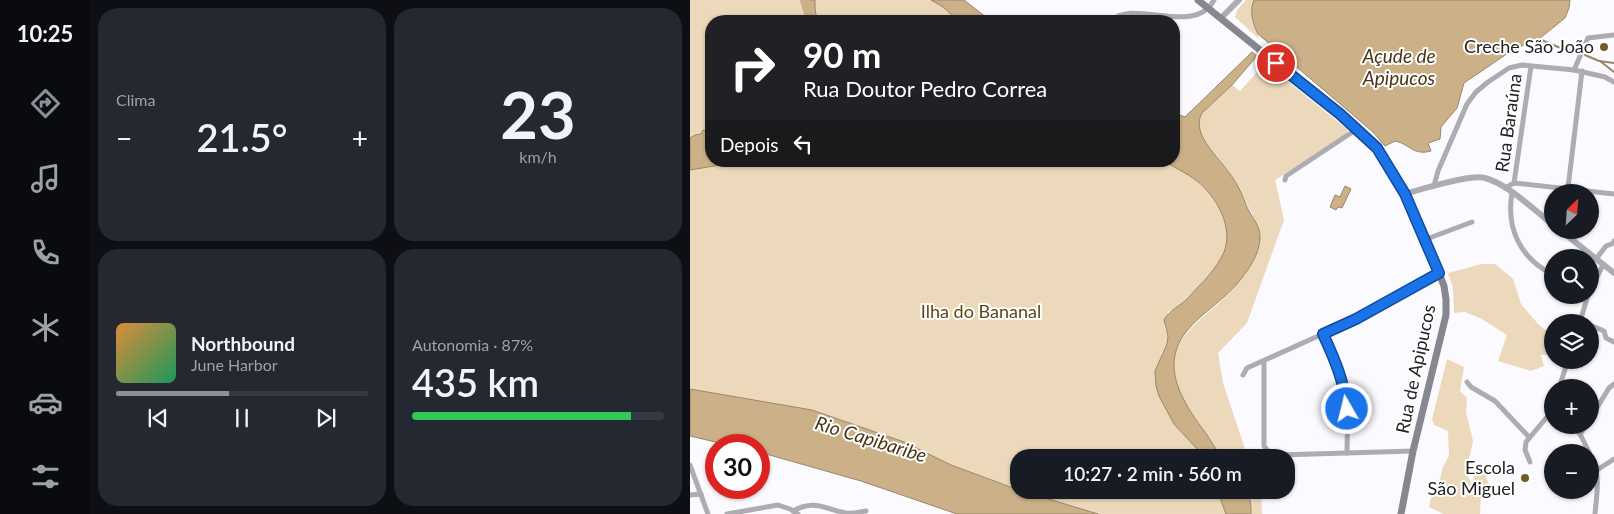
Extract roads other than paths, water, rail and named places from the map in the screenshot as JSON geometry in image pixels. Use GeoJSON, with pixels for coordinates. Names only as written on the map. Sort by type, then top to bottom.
{"type":"FeatureCollection","features":[{"type":"Feature","properties":{"kind":"main road","name":"Rua de Apipucos"},"geometry":{"type":"LineString","coordinates":[[1198,0],[1357,129],[1377,148],[1405,194],[1439,273],[1444,286],[1446,315],[1413,451],[1401,514]]}},
{"type":"Feature","properties":{"kind":"street"},"geometry":{"type":"LineString","coordinates":[[1119,15],[1125,10],[1132,8],[1188,15],[1203,12],[1214,0]]}},
{"type":"Feature","properties":{"kind":"street"},"geometry":{"type":"LineString","coordinates":[[1221,18],[1239,0]]}},
{"type":"Feature","properties":{"kind":"street"},"geometry":{"type":"LineString","coordinates":[[1574,70],[1588,38],[1614,35]]}},
{"type":"Feature","properties":{"kind":"street"},"geometry":{"type":"LineString","coordinates":[[1434,186],[1438,171],[1467,104],[1476,92],[1509,68],[1522,65],[1574,70],[1614,78]]}},
{"type":"Feature","properties":{"kind":"street","name":"Rua Baraúna"},"geometry":{"type":"LineString","coordinates":[[1514,183],[1531,66]]}},
{"type":"Feature","properties":{"kind":"street"},"geometry":{"type":"LineString","coordinates":[[1568,184],[1582,72]]}},
{"type":"Feature","properties":{"kind":"street"},"geometry":{"type":"LineString","coordinates":[[1605,77],[1614,82]]}},
{"type":"Feature","properties":{"kind":"street"},"geometry":{"type":"LineString","coordinates":[[1285,180],[1286,176],[1357,129]]}},
{"type":"Feature","properties":{"kind":"street"},"geometry":{"type":"LineString","coordinates":[[1405,194],[1434,186],[1482,177],[1496,182],[1512,192],[1544,218]]}},
{"type":"Feature","properties":{"kind":"street"},"geometry":{"type":"LineString","coordinates":[[1505,188],[1514,183],[1544,186]]}},
{"type":"Feature","properties":{"kind":"street"},"geometry":{"type":"LineString","coordinates":[[1512,192],[1510,204],[1518,243],[1533,262],[1544,269]]}},
{"type":"Feature","properties":{"kind":"street"},"geometry":{"type":"LineString","coordinates":[[1599,192],[1614,194]]}},
{"type":"Feature","properties":{"kind":"street"},"geometry":{"type":"LineString","coordinates":[[1424,240],[1472,222]]}},
{"type":"Feature","properties":{"kind":"street"},"geometry":{"type":"LineString","coordinates":[[1571,239],[1584,249]]}},
{"type":"Feature","properties":{"kind":"street"},"geometry":{"type":"LineString","coordinates":[[1599,255],[1606,246],[1614,243]]}},
{"type":"Feature","properties":{"kind":"street"},"geometry":{"type":"LineString","coordinates":[[1599,262],[1614,273]]}},
{"type":"Feature","properties":{"kind":"street"},"geometry":{"type":"LineString","coordinates":[[1599,273],[1603,265]]}},
{"type":"Feature","properties":{"kind":"street"},"geometry":{"type":"LineString","coordinates":[[1243,375],[1247,368],[1356,319],[1439,273]]}},
{"type":"Feature","properties":{"kind":"street"},"geometry":{"type":"LineString","coordinates":[[1599,329],[1604,331],[1606,338],[1614,342]]}},
{"type":"Feature","properties":{"kind":"street"},"geometry":{"type":"LineString","coordinates":[[1323,334],[1341,375],[1345,390],[1347,453]]}},
{"type":"Feature","properties":{"kind":"street"},"geometry":{"type":"LineString","coordinates":[[1264,362],[1264,446],[1268,452],[1279,455],[1413,451]]}},
{"type":"Feature","properties":{"kind":"street"},"geometry":{"type":"LineString","coordinates":[[1467,382],[1470,387],[1494,401],[1529,438]]}},
{"type":"Feature","properties":{"kind":"street"},"geometry":{"type":"LineString","coordinates":[[1599,404],[1609,388],[1614,384]]}},
{"type":"Feature","properties":{"kind":"street"},"geometry":{"type":"LineString","coordinates":[[1530,462],[1524,446],[1544,420]]}},
{"type":"Feature","properties":{"kind":"street"},"geometry":{"type":"LineString","coordinates":[[1580,434],[1584,444]]}},
{"type":"Feature","properties":{"kind":"street"},"geometry":{"type":"LineString","coordinates":[[1599,469],[1614,459]]}},
{"type":"Feature","properties":{"kind":"street"},"geometry":{"type":"LineString","coordinates":[[690,465],[691,474],[708,514]]}},
{"type":"Feature","properties":{"kind":"street"},"geometry":{"type":"LineString","coordinates":[[690,495],[701,494]]}},
{"type":"Feature","properties":{"kind":"street"},"geometry":{"type":"LineString","coordinates":[[1595,514],[1597,499]]}},
{"type":"Feature","properties":{"kind":"street"},"geometry":{"type":"LineString","coordinates":[[727,514],[778,506],[796,512],[804,505],[810,504],[845,512],[866,511]]}},
{"type":"Feature","properties":{"kind":"water"},"geometry":{"type":"Polygon","coordinates":[[[806,0],[815,0],[816,15],[808,15],[804,10],[807,10],[809,6],[805,2],[806,0]]]}},
{"type":"Feature","properties":{"kind":"water"},"geometry":{"type":"Polygon","coordinates":[[[931,0],[964,0],[983,15],[952,15],[931,0]]]}},
{"type":"Feature","properties":{"kind":"water","name":"Açude de Apipucos"},"geometry":{"type":"Polygon","coordinates":[[[1254,0],[1570,0],[1565,18],[1539,39],[1514,49],[1464,83],[1457,108],[1441,127],[1440,139],[1428,143],[1431,151],[1420,152],[1395,141],[1385,146],[1373,132],[1258,34],[1252,17],[1254,0]]]}},
{"type":"Feature","properties":{"kind":"water"},"geometry":{"type":"Polygon","coordinates":[[[1252,52],[1257,56],[1232,85],[1202,113],[1199,121],[1200,129],[1207,145],[1233,178],[1258,226],[1260,234],[1259,245],[1251,265],[1241,279],[1186,332],[1178,346],[1174,359],[1178,386],[1183,399],[1216,449],[1197,449],[1174,424],[1159,396],[1156,386],[1155,371],[1167,344],[1168,336],[1164,320],[1169,313],[1189,297],[1217,264],[1224,252],[1227,232],[1217,203],[1211,195],[1197,181],[1175,167],[1180,167],[1180,115],[1185,117],[1252,52]]]}},
{"type":"Feature","properties":{"kind":"water"},"geometry":{"type":"Polygon","coordinates":[[[703,130],[705,130],[705,167],[708,167],[690,170],[690,138],[701,134],[703,130]]]}},
{"type":"Feature","properties":{"kind":"water"},"geometry":{"type":"Polygon","coordinates":[[[1345,186],[1351,189],[1342,208],[1338,207],[1336,210],[1330,207],[1335,195],[1340,197],[1345,186]]]}},
{"type":"Feature","properties":{"kind":"water","name":"Rio Capibaribe"},"geometry":{"type":"Polygon","coordinates":[[[690,389],[812,410],[904,442],[951,465],[1010,487],[1010,499],[1049,499],[1098,514],[957,514],[861,481],[770,455],[770,434],[705,434],[705,440],[690,436],[690,389]]]}},
{"type":"Feature","properties":{"kind":"water"},"geometry":{"type":"Polygon","coordinates":[[[1220,499],[1249,499],[1251,514],[1226,514],[1220,499]]]}},
{"type":"Feature","properties":{"kind":"waterway","name":"Rio Capibaribe"},"geometry":{"type":"LineString","coordinates":[[805,0],[809,15]]}},
{"type":"Feature","properties":{"kind":"waterway"},"geometry":{"type":"LineString","coordinates":[[1539,39],[1576,52]]}},
{"type":"Feature","properties":{"kind":"waterway"},"geometry":{"type":"LineString","coordinates":[[1585,55],[1599,61],[1614,63]]}},
{"type":"Feature","properties":{"kind":"waterway"},"geometry":{"type":"LineString","coordinates":[[1600,61],[1614,72]]}},
{"type":"Feature","properties":{"kind":"place","name":"Creche São João"},"geometry":{"type":"Point","coordinates":[1604,47]}},
{"type":"Feature","properties":{"kind":"place","name":"Escola São Miguel"},"geometry":{"type":"Point","coordinates":[1525,478]}},
{"type":"Feature","properties":{"kind":"park label","name":"Ilha do Bananal"},"geometry":{"type":"Point","coordinates":[981,312]}}]}
